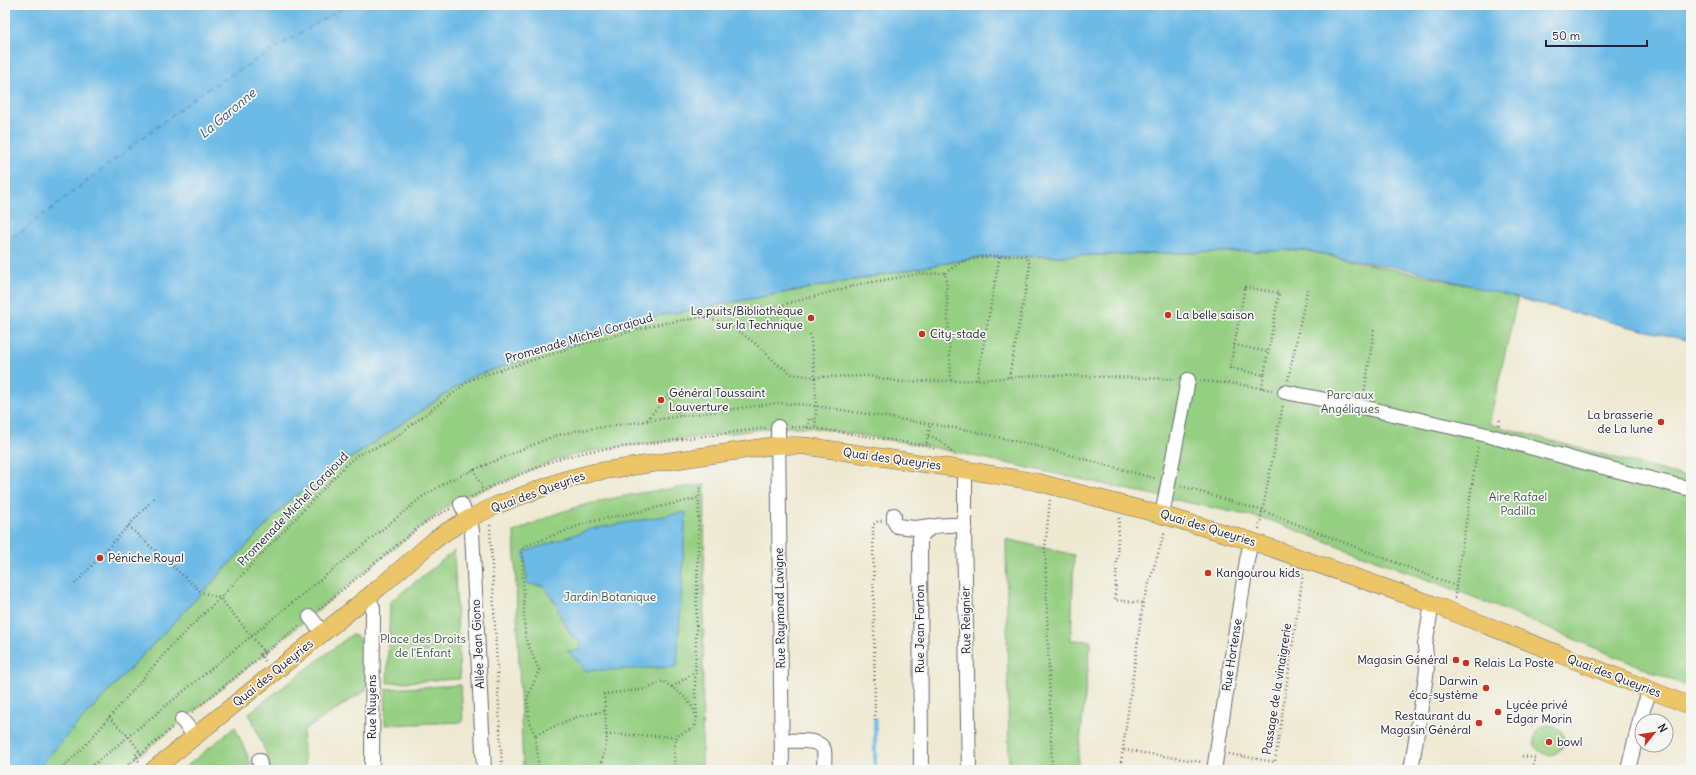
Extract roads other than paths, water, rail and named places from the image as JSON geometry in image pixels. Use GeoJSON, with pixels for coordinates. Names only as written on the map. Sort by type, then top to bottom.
{"type":"FeatureCollection","features":[{"type":"Feature","properties":{"kind":"main road","name":"Quai des Queyries"},"geometry":{"type":"LineString","coordinates":[[147,767],[195,736],[368,597],[440,536],[465,511],[488,509],[564,480],[595,472],[778,445],[806,446],[966,470],[1051,486],[1166,516],[1252,541],[1305,561],[1432,604],[1691,706]]}},
{"type":"Feature","properties":{"kind":"street"},"geometry":{"type":"LineString","coordinates":[[1166,516],[1169,482],[1188,380]]}},
{"type":"Feature","properties":{"kind":"street"},"geometry":{"type":"LineString","coordinates":[[1285,392],[1362,407],[1487,435],[1587,463],[1691,488]]}},
{"type":"Feature","properties":{"kind":"street","name":"Rue Raymond Lavigne"},"geometry":{"type":"LineString","coordinates":[[778,427],[782,770]]}},
{"type":"Feature","properties":{"kind":"street","name":"Rue Reignier"},"geometry":{"type":"LineString","coordinates":[[966,470],[964,533],[969,770]]}},
{"type":"Feature","properties":{"kind":"street","name":"Allée Jean Giono"},"geometry":{"type":"LineString","coordinates":[[465,511],[472,532],[484,770]]}},
{"type":"Feature","properties":{"kind":"street"},"geometry":{"type":"LineString","coordinates":[[894,518],[897,526],[902,528],[965,525]]}},
{"type":"Feature","properties":{"kind":"street","name":"Rue Jean Forton"},"geometry":{"type":"LineString","coordinates":[[921,770],[920,538],[931,526]]}},
{"type":"Feature","properties":{"kind":"street","name":"Rue Hortense"},"geometry":{"type":"LineString","coordinates":[[1215,762],[1247,560],[1252,541]]}},
{"type":"Feature","properties":{"kind":"street","name":"Rue Nuyens"},"geometry":{"type":"LineString","coordinates":[[368,597],[373,608],[372,770]]}},
{"type":"Feature","properties":{"kind":"street"},"geometry":{"type":"LineString","coordinates":[[1411,770],[1427,670],[1425,645],[1432,604]]}},
{"type":"Feature","properties":{"kind":"street"},"geometry":{"type":"LineString","coordinates":[[310,617],[323,633]]}},
{"type":"Feature","properties":{"kind":"street"},"geometry":{"type":"LineString","coordinates":[[1628,770],[1642,712],[1650,690]]}},
{"type":"Feature","properties":{"kind":"street"},"geometry":{"type":"LineString","coordinates":[[182,720],[195,736]]}},
{"type":"Feature","properties":{"kind":"street"},"geometry":{"type":"LineString","coordinates":[[782,741],[814,742],[820,744],[824,750],[824,770]]}},
{"type":"Feature","properties":{"kind":"water","name":"La Garonne"},"geometry":{"type":"Polygon","coordinates":[[[5,5],[1691,5],[1691,341],[1626,326],[1409,270],[1303,250],[974,258],[657,316],[471,377],[292,498],[68,734],[37,770],[5,770],[5,5]]]}},
{"type":"Feature","properties":{"kind":"water"},"geometry":{"type":"Polygon","coordinates":[[[686,512],[677,667],[584,671],[576,659],[567,651],[580,651],[580,641],[573,638],[558,612],[558,607],[544,586],[527,584],[524,552],[591,529],[686,512]]]}},
{"type":"Feature","properties":{"kind":"waterway"},"geometry":{"type":"LineString","coordinates":[[875,720],[875,770]]}},
{"type":"Feature","properties":{"kind":"place","name":"La belle saison"},"geometry":{"type":"Point","coordinates":[1168,315]}},
{"type":"Feature","properties":{"kind":"place","name":"Le puits/Bibliothèque sur la Technique"},"geometry":{"type":"Point","coordinates":[811,318]}},
{"type":"Feature","properties":{"kind":"place","name":"City-stade"},"geometry":{"type":"Point","coordinates":[922,334]}},
{"type":"Feature","properties":{"kind":"place","name":"Général Toussaint Louverture"},"geometry":{"type":"Point","coordinates":[661,400]}},
{"type":"Feature","properties":{"kind":"place","name":"La brasserie de La lune"},"geometry":{"type":"Point","coordinates":[1661,422]}},
{"type":"Feature","properties":{"kind":"place","name":"Péniche Royal"},"geometry":{"type":"Point","coordinates":[100,558]}},
{"type":"Feature","properties":{"kind":"place","name":"Kangourou kids"},"geometry":{"type":"Point","coordinates":[1208,573]}},
{"type":"Feature","properties":{"kind":"place","name":"Magasin Général"},"geometry":{"type":"Point","coordinates":[1456,660]}},
{"type":"Feature","properties":{"kind":"place","name":"Relais La Poste"},"geometry":{"type":"Point","coordinates":[1466,663]}},
{"type":"Feature","properties":{"kind":"place","name":"Darwin éco-système"},"geometry":{"type":"Point","coordinates":[1486,688]}},
{"type":"Feature","properties":{"kind":"place","name":"Lycée privé Edgar Morin"},"geometry":{"type":"Point","coordinates":[1498,712]}},
{"type":"Feature","properties":{"kind":"place","name":"Restaurant du Magasin Général"},"geometry":{"type":"Point","coordinates":[1479,723]}},
{"type":"Feature","properties":{"kind":"place","name":"bowl"},"geometry":{"type":"Point","coordinates":[1549,742]}},
{"type":"Feature","properties":{"kind":"park label","name":"Parc aux Angéliques"},"geometry":{"type":"Point","coordinates":[1350,402]}},
{"type":"Feature","properties":{"kind":"park label","name":"Aire Rafael Padilla"},"geometry":{"type":"Point","coordinates":[1518,504]}},
{"type":"Feature","properties":{"kind":"park label","name":"Jardin Botanique"},"geometry":{"type":"Point","coordinates":[610,597]}},
{"type":"Feature","properties":{"kind":"park label","name":"Place des Droits de l'Enfant"},"geometry":{"type":"Point","coordinates":[423,646]}}]}
